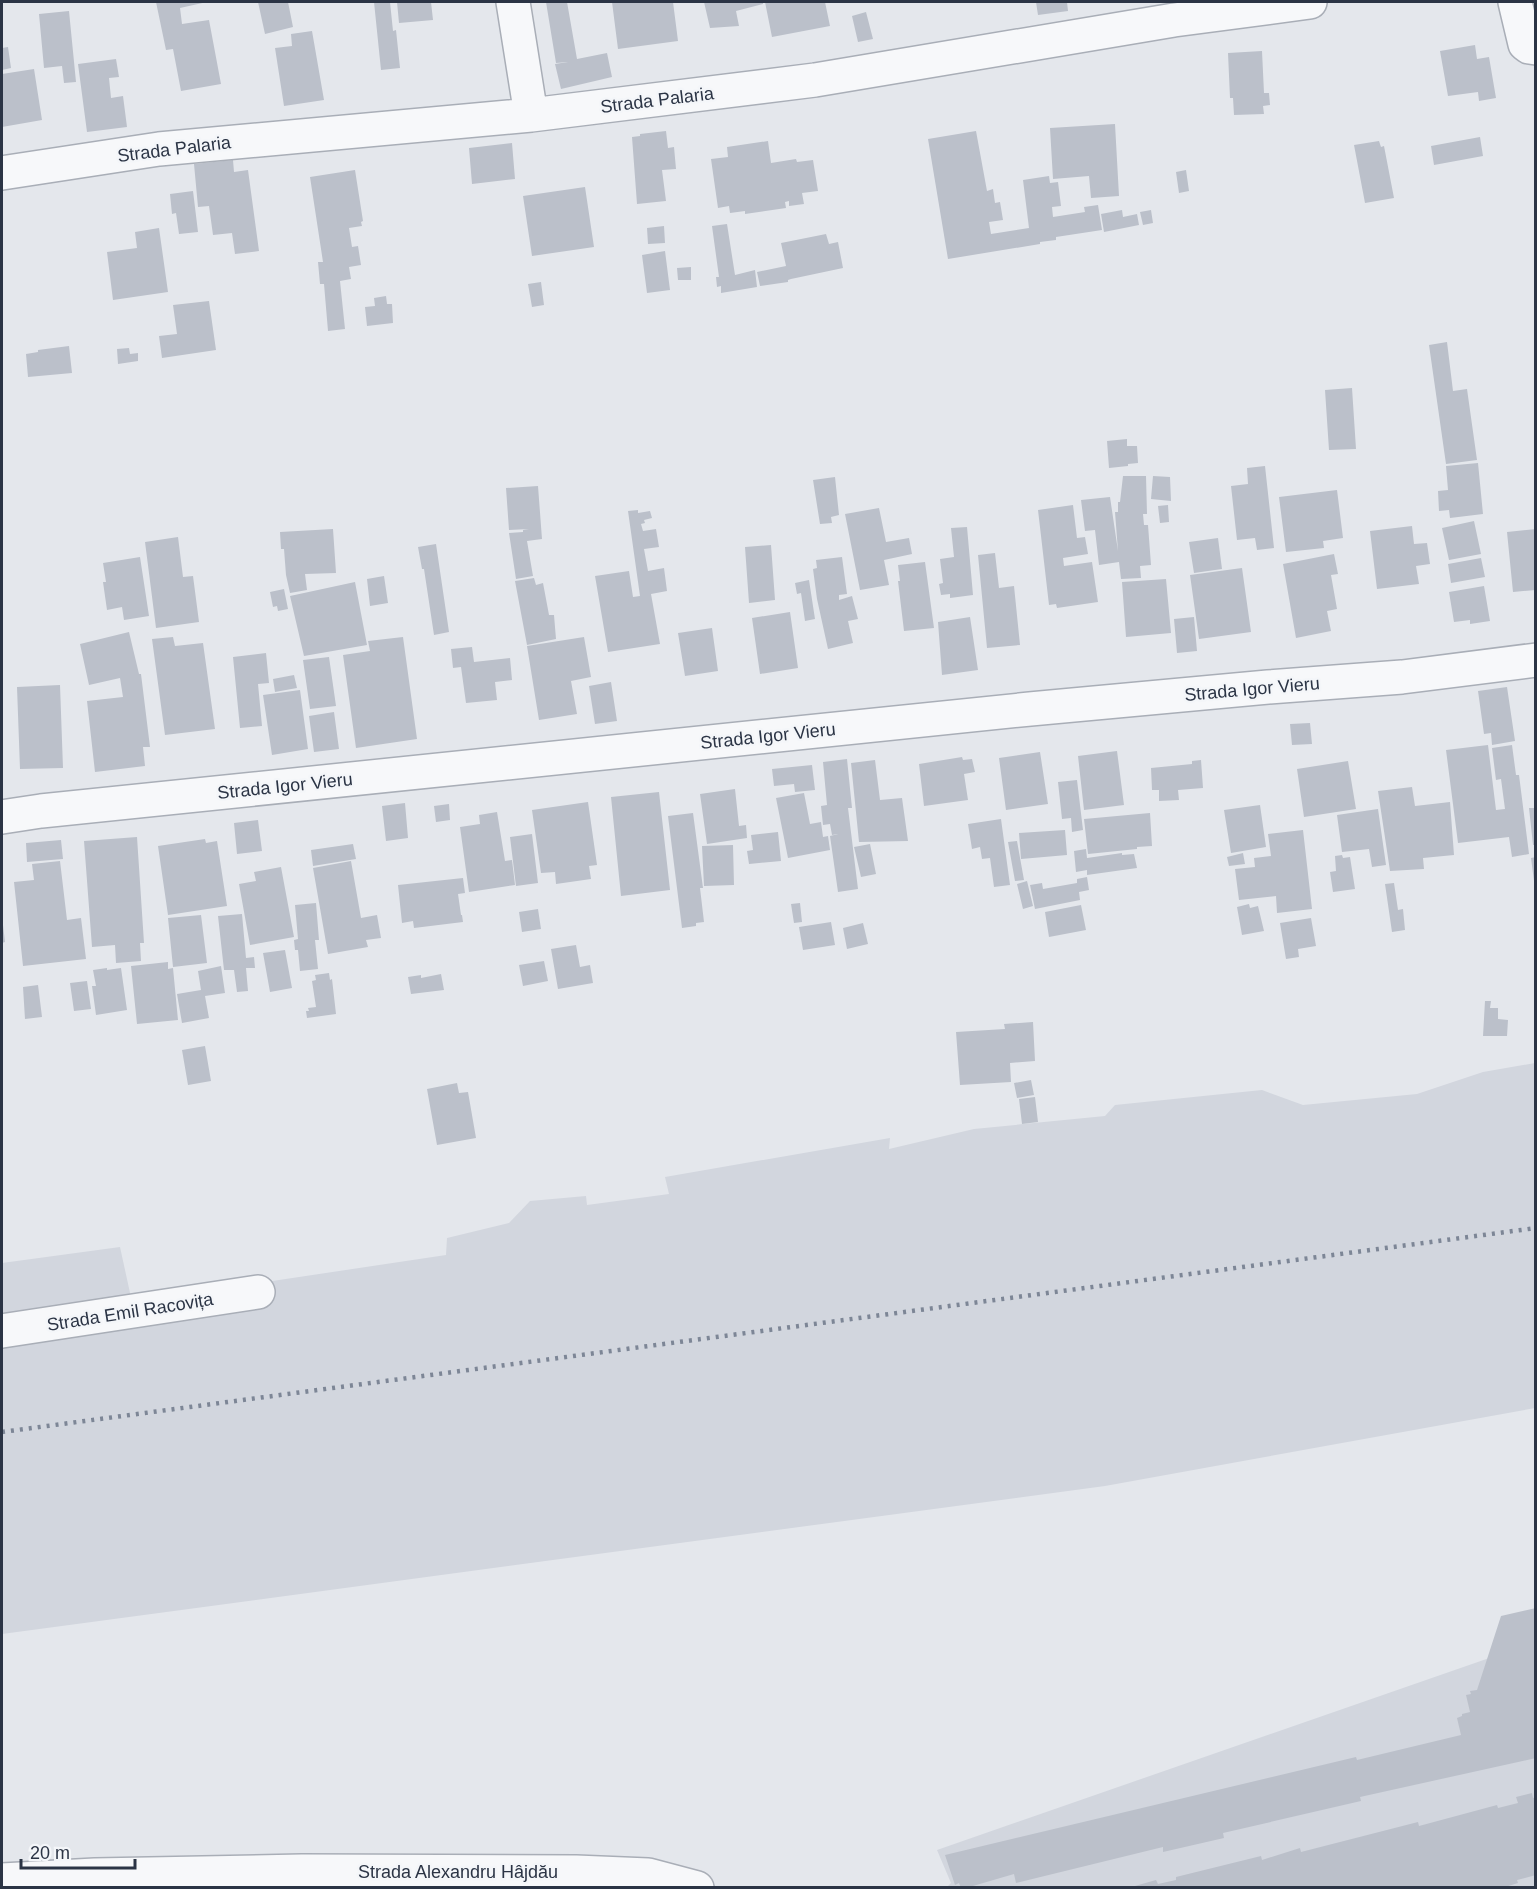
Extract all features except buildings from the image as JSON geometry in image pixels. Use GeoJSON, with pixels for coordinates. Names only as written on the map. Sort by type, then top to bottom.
{"type":"FeatureCollection","features":[{"type":"Feature","properties":{"kind":"street"},"geometry":{"type":"LineString","coordinates":[[513,2],[531,115]]}},
{"type":"Feature","properties":{"kind":"street","name":"Strada Palaria"},"geometry":{"type":"LineString","coordinates":[[2,173],[159,149],[531,115],[815,80],[1174,20],[1310,2]]}},
{"type":"Feature","properties":{"kind":"street"},"geometry":{"type":"LineString","coordinates":[[1515,2],[1525,44],[1536,48]]}},
{"type":"Feature","properties":{"kind":"street","name":"Strada Igor Vieru"},"geometry":{"type":"LineString","coordinates":[[2,817],[41,810],[1030,709],[1402,677],[1536,660]]}},
{"type":"Feature","properties":{"kind":"street","name":"Strada Emil Racovița"},"geometry":{"type":"LineString","coordinates":[[2,1331],[258,1292]]}},
{"type":"Feature","properties":{"kind":"street","name":"Strada Alexandru Hâjdău"},"geometry":{"type":"LineString","coordinates":[[2,1880],[95,1875],[207,1881],[302,1871],[576,1872],[697,1887]]}},
{"type":"Feature","properties":{"kind":"shaded area"},"geometry":{"type":"Polygon","coordinates":[[[1535,1063],[1535,1408],[1105,1486],[2,1634],[2,1263],[120,1247],[132,1302],[446,1255],[447,1238],[509,1223],[530,1201],[586,1196],[587,1205],[669,1194],[665,1177],[890,1138],[889,1149],[974,1129],[1105,1116],[1115,1105],[1262,1090],[1303,1105],[1417,1094],[1483,1072],[1535,1063]]]}},
{"type":"Feature","properties":{"kind":"shaded area"},"geometry":{"type":"Polygon","coordinates":[[[1535,1642],[1535,1887],[947,1887],[951,1883],[937,1850],[1535,1642]]]}},
{"type":"Feature","properties":{"kind":"railway"},"geometry":{"type":"LineString","coordinates":[[2,1432],[1536,1228]]}}]}
